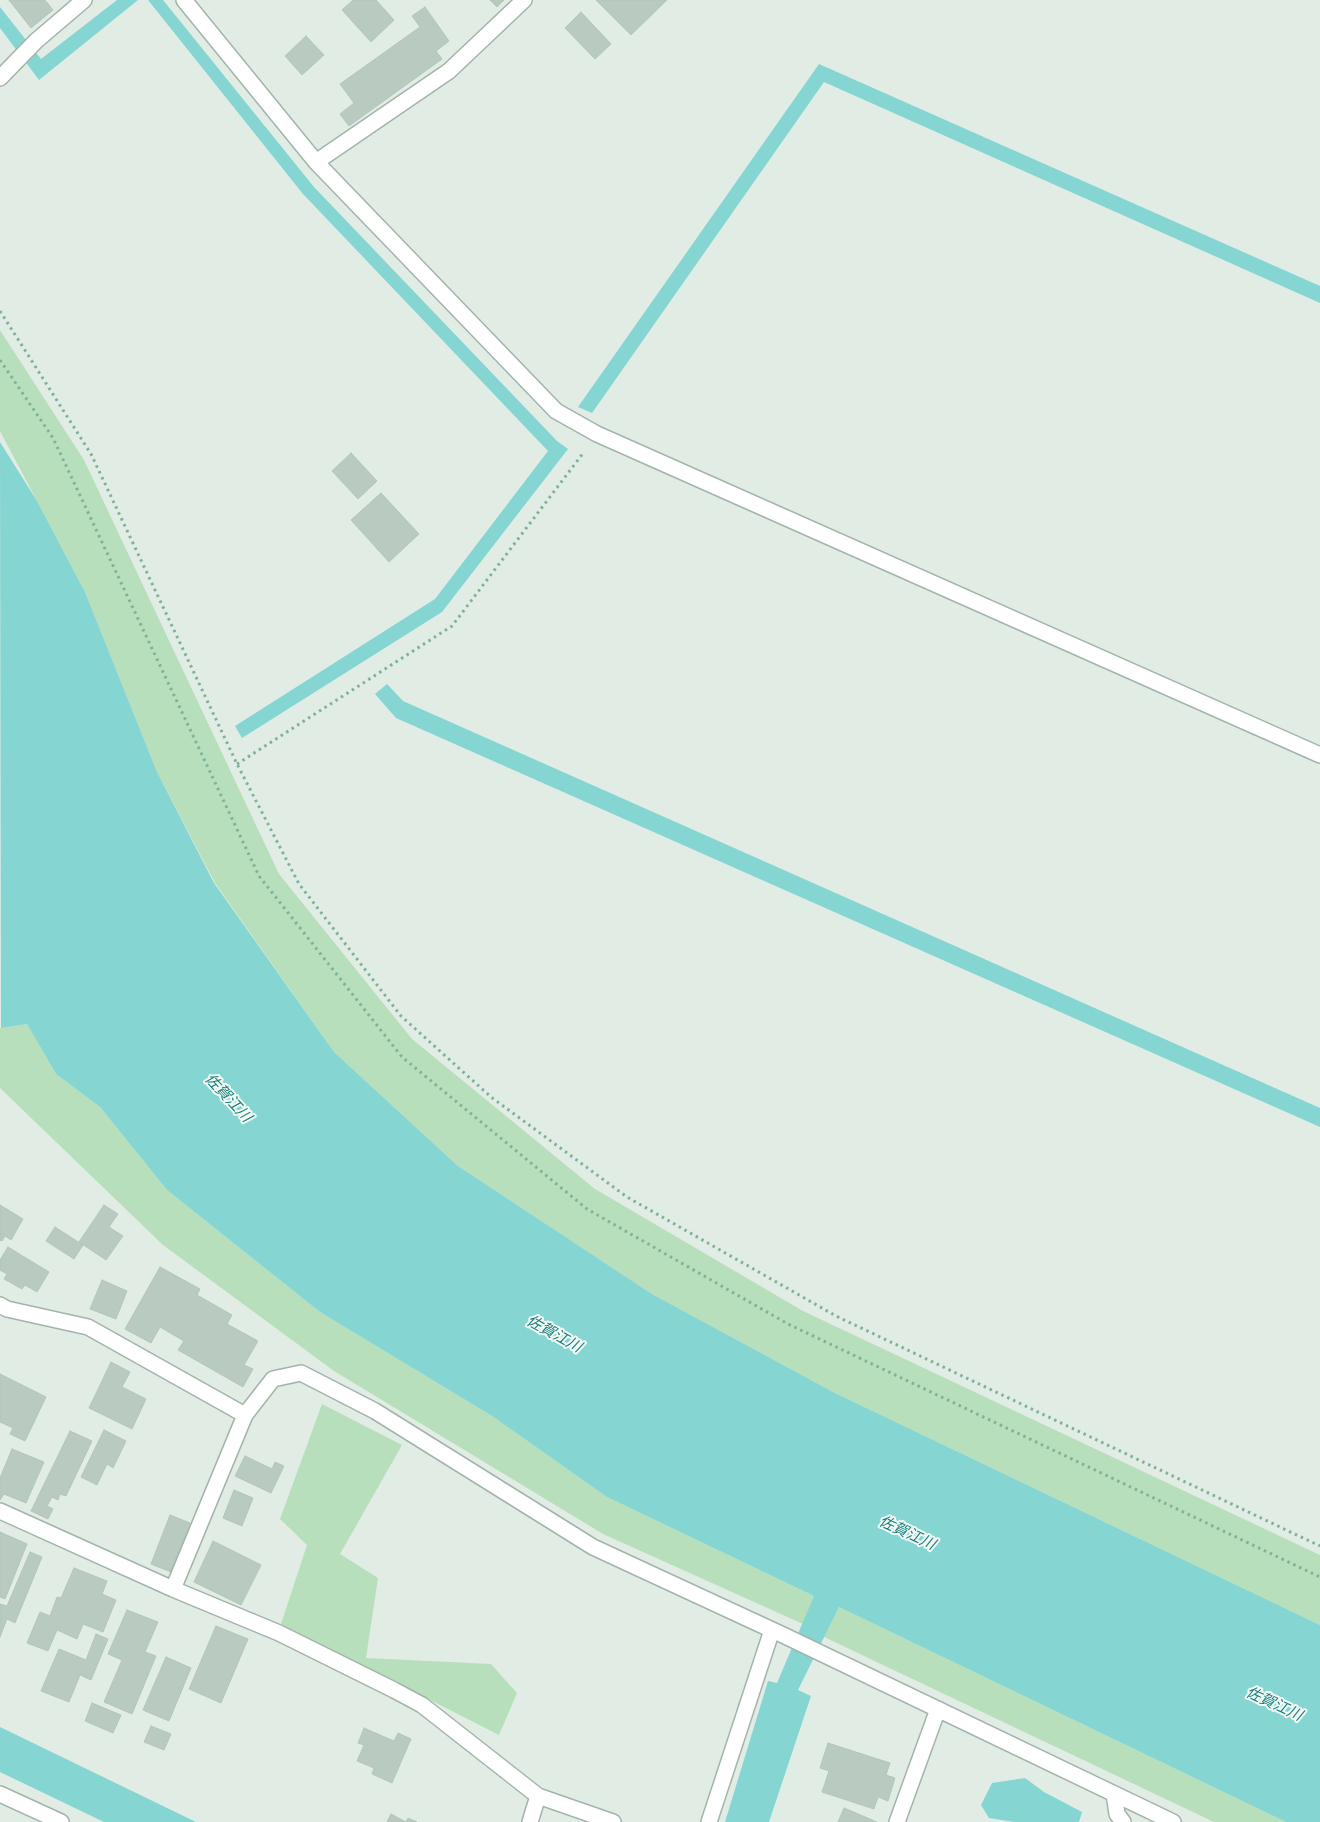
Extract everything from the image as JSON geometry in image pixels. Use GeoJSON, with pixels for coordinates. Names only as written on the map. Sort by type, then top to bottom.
{"type":"FeatureCollection","features":[{"type":"Feature","properties":{"kind":"street"},"geometry":{"type":"LineString","coordinates":[[0,78],[14,61],[84,0]]}},
{"type":"Feature","properties":{"kind":"street"},"geometry":{"type":"LineString","coordinates":[[184,0],[316,162],[556,411],[597,434],[1320,755]]}},
{"type":"Feature","properties":{"kind":"street"},"geometry":{"type":"LineString","coordinates":[[316,162],[449,71],[524,0]]}},
{"type":"Feature","properties":{"kind":"street"},"geometry":{"type":"LineString","coordinates":[[0,1305],[7,1309],[88,1327],[244,1415]]}},
{"type":"Feature","properties":{"kind":"street"},"geometry":{"type":"LineString","coordinates":[[173,1588],[244,1415],[273,1379],[301,1373],[375,1411],[592,1547],[777,1632],[1173,1822]]}},
{"type":"Feature","properties":{"kind":"street"},"geometry":{"type":"LineString","coordinates":[[0,1511],[279,1633],[422,1705],[538,1796],[613,1822]]}},
{"type":"Feature","properties":{"kind":"street"},"geometry":{"type":"LineString","coordinates":[[709,1822],[777,1632]]}},
{"type":"Feature","properties":{"kind":"street"},"geometry":{"type":"LineString","coordinates":[[897,1822],[938,1709]]}},
{"type":"Feature","properties":{"kind":"street"},"geometry":{"type":"LineString","coordinates":[[0,1794],[61,1822]]}},
{"type":"Feature","properties":{"kind":"street"},"geometry":{"type":"LineString","coordinates":[[1114,1794],[1117,1814],[1122,1822]]}},
{"type":"Feature","properties":{"kind":"street"},"geometry":{"type":"LineString","coordinates":[[530,1822],[538,1796]]}},
{"type":"Feature","properties":{"kind":"path"},"geometry":{"type":"LineString","coordinates":[[0,311],[91,454],[237,764],[299,884],[401,1016],[491,1097],[627,1198],[836,1316],[1320,1546]]}},
{"type":"Feature","properties":{"kind":"path"},"geometry":{"type":"LineString","coordinates":[[0,360],[53,438],[259,876],[402,1057],[587,1209],[788,1324],[1320,1576]]}},
{"type":"Feature","properties":{"kind":"path"},"geometry":{"type":"LineString","coordinates":[[237,764],[452,626],[597,434]]}},
{"type":"Feature","properties":{"kind":"green space"},"geometry":{"type":"Polygon","coordinates":[[[0,330],[84,460],[279,874],[412,1039],[595,1189],[803,1311],[1320,1555],[1320,1625],[835,1393],[652,1294],[458,1166],[334,1052],[215,883],[157,772],[85,592],[0,431],[0,330]]]}},
{"type":"Feature","properties":{"kind":"green space"},"geometry":{"type":"Polygon","coordinates":[[[27,1024],[56,1074],[100,1107],[167,1190],[320,1312],[492,1416],[607,1497],[814,1596],[803,1624],[603,1534],[334,1371],[163,1245],[0,1088],[0,1028],[27,1024]]]}},
{"type":"Feature","properties":{"kind":"green space"},"geometry":{"type":"Polygon","coordinates":[[[322,1404],[402,1445],[340,1554],[378,1578],[366,1658],[491,1664],[517,1693],[499,1735],[281,1624],[307,1545],[280,1519],[322,1404]]]}},
{"type":"Feature","properties":{"kind":"green space"},"geometry":{"type":"Polygon","coordinates":[[[839,1607],[1286,1822],[1214,1822],[824,1637],[839,1607]]]}},
{"type":"Feature","properties":{"kind":"water"},"geometry":{"type":"Polygon","coordinates":[[[117,0],[138,0],[39,80],[0,28],[0,7],[41,59],[117,0]]]}},
{"type":"Feature","properties":{"kind":"water"},"geometry":{"type":"Polygon","coordinates":[[[148,0],[163,0],[314,187],[557,441],[568,449],[442,612],[242,738],[235,726],[435,599],[548,451],[303,194],[148,0]]]}},
{"type":"Feature","properties":{"kind":"water"},"geometry":{"type":"Polygon","coordinates":[[[819,64],[1320,286],[1320,303],[824,82],[592,413],[578,407],[819,64]]]}},
{"type":"Feature","properties":{"kind":"water","name":"佐賀江川"},"geometry":{"type":"Polygon","coordinates":[[[0,442],[37,501],[85,592],[157,772],[214,883],[334,1052],[458,1166],[652,1294],[835,1393],[1320,1625],[1320,1822],[1286,1822],[839,1607],[798,1690],[811,1696],[769,1822],[725,1822],[768,1681],[777,1683],[814,1596],[607,1497],[492,1416],[320,1312],[167,1190],[100,1107],[56,1074],[27,1024],[1,1028],[0,442]]]}},
{"type":"Feature","properties":{"kind":"water"},"geometry":{"type":"Polygon","coordinates":[[[387,684],[403,701],[1320,1108],[1320,1127],[396,718],[375,694],[387,684]]]}},
{"type":"Feature","properties":{"kind":"water"},"geometry":{"type":"Polygon","coordinates":[[[0,1727],[196,1822],[104,1822],[0,1772],[0,1727]]]}},
{"type":"Feature","properties":{"kind":"water"},"geometry":{"type":"Polygon","coordinates":[[[1025,1778],[1044,1792],[1082,1812],[1079,1822],[1014,1822],[989,1818],[981,1805],[992,1783],[1025,1778]]]}},
{"type":"Feature","properties":{"kind":"building"},"geometry":{"type":"Polygon","coordinates":[[[9,0],[45,0],[53,10],[31,28],[9,0]]]}},
{"type":"Feature","properties":{"kind":"building"},"geometry":{"type":"Polygon","coordinates":[[[353,0],[376,0],[394,20],[371,42],[342,10],[353,0]]]}},
{"type":"Feature","properties":{"kind":"building"},"geometry":{"type":"Polygon","coordinates":[[[490,0],[504,0],[497,7],[490,0]]]}},
{"type":"Feature","properties":{"kind":"building"},"geometry":{"type":"Polygon","coordinates":[[[596,0],[667,0],[631,35],[596,0]]]}},
{"type":"Feature","properties":{"kind":"building"},"geometry":{"type":"Polygon","coordinates":[[[425,7],[449,41],[436,51],[442,59],[349,126],[340,114],[354,103],[340,84],[420,27],[412,16],[425,7]]]}},
{"type":"Feature","properties":{"kind":"building"},"geometry":{"type":"Polygon","coordinates":[[[581,12],[611,44],[595,59],[565,28],[581,12]]]}},
{"type":"Feature","properties":{"kind":"building"},"geometry":{"type":"Polygon","coordinates":[[[306,36],[324,55],[302,75],[285,56],[306,36]]]}},
{"type":"Feature","properties":{"kind":"building"},"geometry":{"type":"Polygon","coordinates":[[[351,453],[377,481],[358,499],[332,471],[351,453]]]}},
{"type":"Feature","properties":{"kind":"building"},"geometry":{"type":"Polygon","coordinates":[[[381,493],[419,534],[389,562],[351,520],[381,493]]]}},
{"type":"Feature","properties":{"kind":"building"},"geometry":{"type":"Polygon","coordinates":[[[0,1205],[23,1219],[11,1240],[5,1236],[2,1241],[0,1240],[0,1205]]]}},
{"type":"Feature","properties":{"kind":"building"},"geometry":{"type":"Polygon","coordinates":[[[104,1205],[118,1214],[109,1227],[123,1236],[106,1260],[79,1242],[104,1205]]]}},
{"type":"Feature","properties":{"kind":"building"},"geometry":{"type":"Polygon","coordinates":[[[55,1227],[83,1245],[74,1259],[46,1241],[55,1227]]]}},
{"type":"Feature","properties":{"kind":"building"},"geometry":{"type":"Polygon","coordinates":[[[8,1247],[49,1272],[37,1292],[25,1285],[22,1289],[4,1279],[7,1274],[0,1270],[0,1260],[8,1247]]]}},
{"type":"Feature","properties":{"kind":"building"},"geometry":{"type":"Polygon","coordinates":[[[160,1267],[200,1289],[197,1295],[232,1315],[227,1324],[258,1341],[244,1365],[253,1369],[243,1387],[178,1350],[184,1341],[160,1327],[151,1343],[125,1329],[160,1267]]]}},
{"type":"Feature","properties":{"kind":"building"},"geometry":{"type":"Polygon","coordinates":[[[102,1280],[127,1291],[116,1319],[90,1309],[102,1280]]]}},
{"type":"Feature","properties":{"kind":"building"},"geometry":{"type":"Polygon","coordinates":[[[111,1362],[130,1372],[122,1387],[146,1399],[132,1429],[89,1408],[111,1362]]]}},
{"type":"Feature","properties":{"kind":"building"},"geometry":{"type":"Polygon","coordinates":[[[0,1374],[46,1397],[25,1441],[10,1434],[13,1428],[0,1422],[0,1374]]]}},
{"type":"Feature","properties":{"kind":"building"},"geometry":{"type":"Polygon","coordinates":[[[104,1430],[126,1441],[113,1468],[107,1464],[97,1485],[81,1477],[104,1430]]]}},
{"type":"Feature","properties":{"kind":"building"},"geometry":{"type":"Polygon","coordinates":[[[70,1431],[92,1441],[66,1496],[60,1494],[58,1500],[52,1497],[47,1506],[53,1509],[48,1519],[31,1511],[70,1431]]]}},
{"type":"Feature","properties":{"kind":"building"},"geometry":{"type":"Polygon","coordinates":[[[12,1449],[44,1462],[26,1503],[4,1494],[0,1500],[0,1478],[12,1449]]]}},
{"type":"Feature","properties":{"kind":"building"},"geometry":{"type":"Polygon","coordinates":[[[245,1456],[272,1469],[275,1462],[284,1466],[271,1493],[235,1476],[245,1456]]]}},
{"type":"Feature","properties":{"kind":"building"},"geometry":{"type":"Polygon","coordinates":[[[234,1490],[253,1498],[242,1526],[223,1518],[234,1490]]]}},
{"type":"Feature","properties":{"kind":"building"},"geometry":{"type":"Polygon","coordinates":[[[170,1515],[190,1523],[171,1572],[151,1564],[170,1515]]]}},
{"type":"Feature","properties":{"kind":"building"},"geometry":{"type":"Polygon","coordinates":[[[0,1532],[27,1544],[5,1599],[0,1597],[0,1532]]]}},
{"type":"Feature","properties":{"kind":"building"},"geometry":{"type":"Polygon","coordinates":[[[213,1541],[261,1565],[241,1605],[194,1582],[213,1541]]]}},
{"type":"Feature","properties":{"kind":"building"},"geometry":{"type":"Polygon","coordinates":[[[30,1552],[42,1557],[15,1623],[7,1619],[0,1637],[0,1604],[7,1606],[30,1552]]]}},
{"type":"Feature","properties":{"kind":"building"},"geometry":{"type":"Polygon","coordinates":[[[74,1568],[107,1581],[102,1594],[116,1600],[103,1632],[83,1624],[77,1639],[57,1630],[48,1651],[27,1643],[40,1612],[50,1616],[57,1597],[61,1598],[74,1568]]]}},
{"type":"Feature","properties":{"kind":"building"},"geometry":{"type":"Polygon","coordinates":[[[127,1610],[158,1622],[145,1652],[156,1656],[132,1714],[104,1702],[122,1660],[108,1654],[127,1610]]]}},
{"type":"Feature","properties":{"kind":"building"},"geometry":{"type":"Polygon","coordinates":[[[216,1626],[248,1639],[221,1703],[189,1689],[216,1626]]]}},
{"type":"Feature","properties":{"kind":"building"},"geometry":{"type":"Polygon","coordinates":[[[96,1634],[108,1639],[91,1680],[80,1675],[69,1702],[41,1691],[59,1649],[86,1660],[96,1634]]]}},
{"type":"Feature","properties":{"kind":"building"},"geometry":{"type":"Polygon","coordinates":[[[166,1657],[191,1668],[169,1721],[143,1710],[166,1657]]]}},
{"type":"Feature","properties":{"kind":"building"},"geometry":{"type":"Polygon","coordinates":[[[92,1703],[121,1715],[113,1733],[85,1721],[92,1703]]]}},
{"type":"Feature","properties":{"kind":"building"},"geometry":{"type":"Polygon","coordinates":[[[151,1726],[171,1734],[164,1750],[144,1742],[151,1726]]]}},
{"type":"Feature","properties":{"kind":"building"},"geometry":{"type":"Polygon","coordinates":[[[364,1728],[394,1741],[398,1733],[411,1739],[392,1783],[372,1774],[374,1768],[357,1761],[364,1745],[358,1743],[364,1728]]]}},
{"type":"Feature","properties":{"kind":"building"},"geometry":{"type":"Polygon","coordinates":[[[828,1743],[890,1763],[886,1775],[895,1778],[888,1801],[878,1797],[874,1809],[822,1792],[829,1771],[820,1768],[828,1743]]]}},
{"type":"Feature","properties":{"kind":"building"},"geometry":{"type":"Polygon","coordinates":[[[844,1808],[877,1822],[838,1822],[844,1808]]]}},
{"type":"Feature","properties":{"kind":"building"},"geometry":{"type":"Polygon","coordinates":[[[391,1814],[406,1822],[387,1822],[391,1814]]]}},
{"type":"Feature","properties":{"kind":"building"},"geometry":{"type":"Polygon","coordinates":[[[408,1818],[417,1822],[406,1822],[408,1818]]]}}]}
